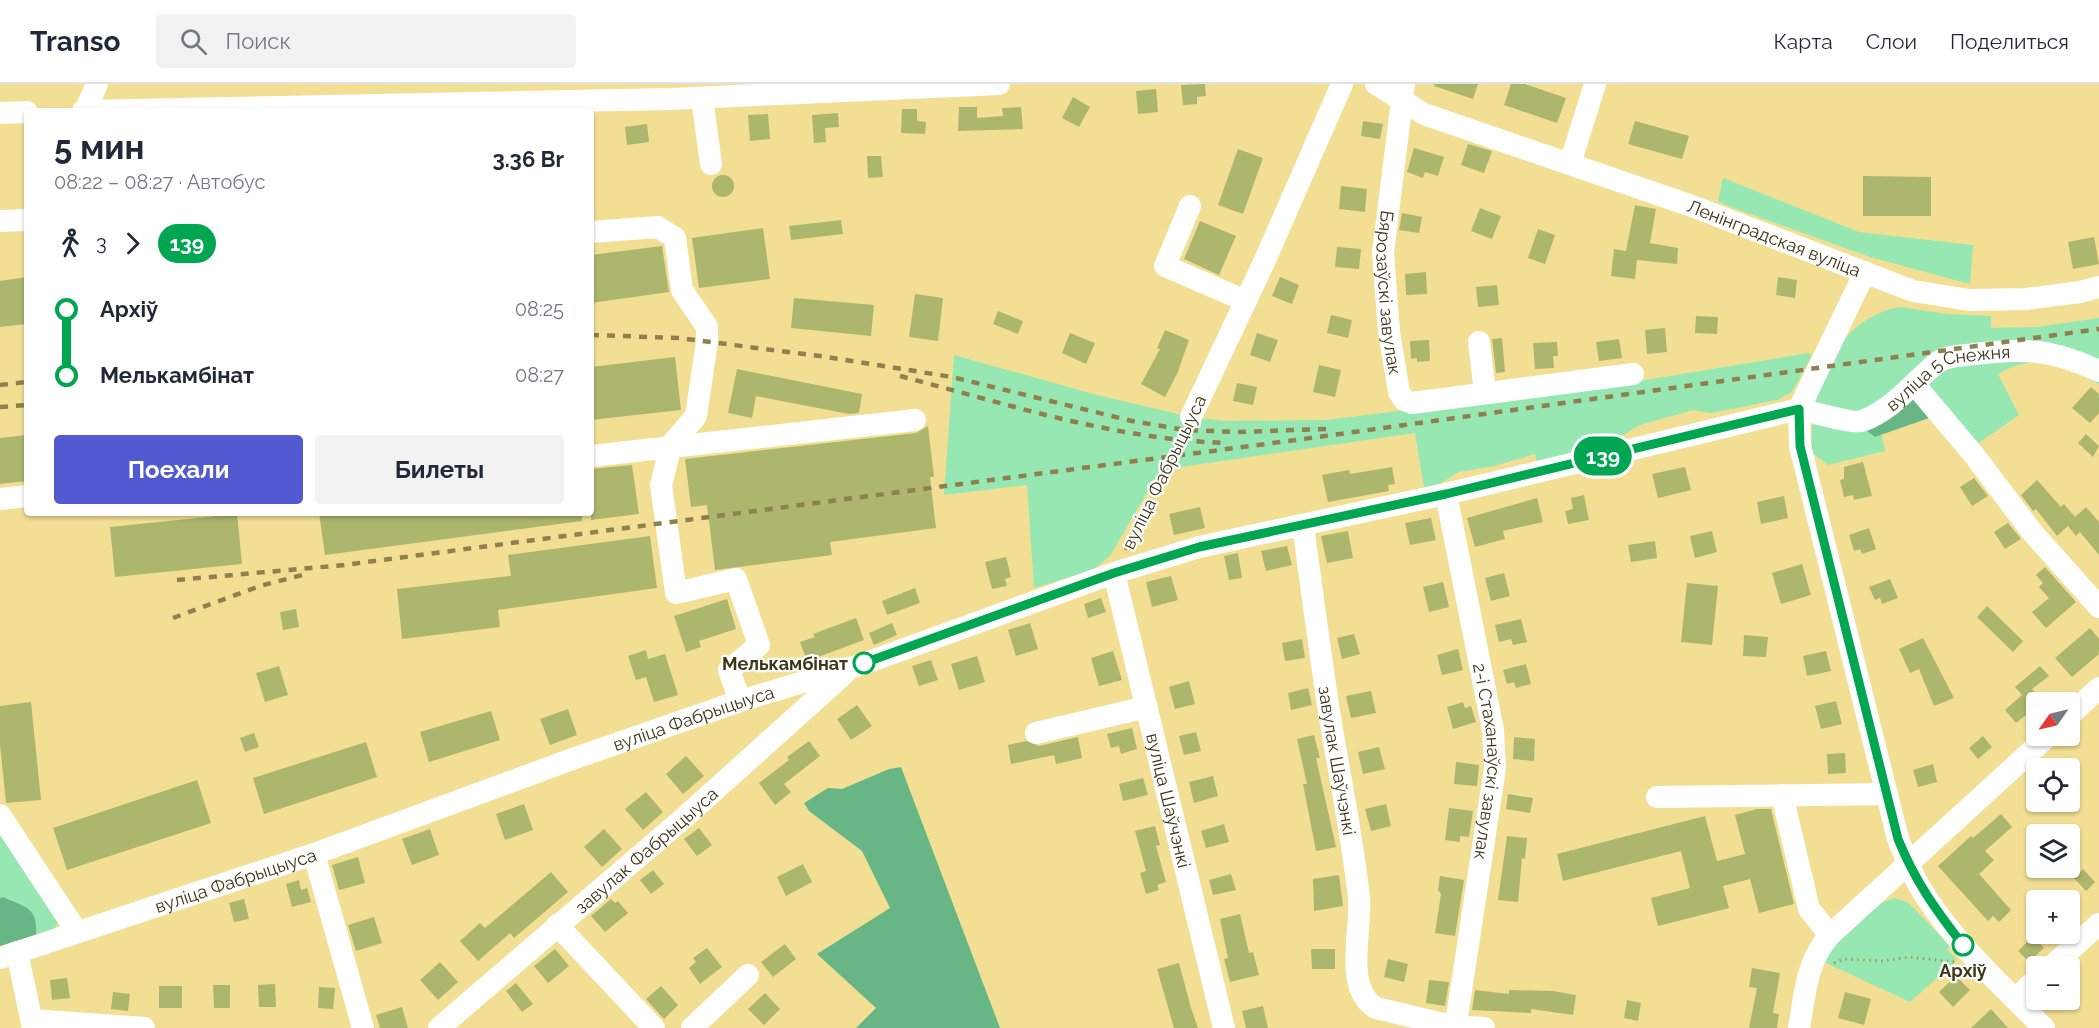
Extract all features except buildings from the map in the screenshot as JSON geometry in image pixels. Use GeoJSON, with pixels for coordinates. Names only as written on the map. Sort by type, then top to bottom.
{"type":"FeatureCollection","features":[{"type":"Feature","properties":{"kind":"street"},"geometry":{"type":"LineString","coordinates":[[85,108],[97,84]]}},
{"type":"Feature","properties":{"kind":"street"},"geometry":{"type":"LineString","coordinates":[[177,108],[674,92],[702,98],[999,84]]}},
{"type":"Feature","properties":{"kind":"street","name":"вуліца Фабрыцыуса"},"geometry":{"type":"LineString","coordinates":[[1191,417],[1246,301],[1342,84]]}},
{"type":"Feature","properties":{"kind":"street","name":"Ленінградская вуліца"},"geometry":{"type":"LineString","coordinates":[[1376,84],[1403,93],[1425,114],[1692,206],[1865,273],[1799,409],[1800,446],[1887,794],[1908,866],[1926,897],[1982,964],[2044,1028]]}},
{"type":"Feature","properties":{"kind":"street"},"geometry":{"type":"LineString","coordinates":[[1570,164],[1595,84]]}},
{"type":"Feature","properties":{"kind":"street","name":"Бярозаўскі завулак"},"geometry":{"type":"LineString","coordinates":[[1403,93],[1383,254],[1389,332],[1399,393],[1404,400],[1412,403],[1633,374]]}},
{"type":"Feature","properties":{"kind":"street"},"geometry":{"type":"LineString","coordinates":[[702,98],[711,164]]}},
{"type":"Feature","properties":{"kind":"street"},"geometry":{"type":"LineString","coordinates":[[0,112],[24,112]]}},
{"type":"Feature","properties":{"kind":"street"},"geometry":{"type":"LineString","coordinates":[[1190,206],[1165,266],[1246,301]]}},
{"type":"Feature","properties":{"kind":"street"},"geometry":{"type":"LineString","coordinates":[[0,221],[24,220]]}},
{"type":"Feature","properties":{"kind":"street"},"geometry":{"type":"LineString","coordinates":[[594,231],[658,226],[675,238],[682,290],[707,327],[707,342],[696,416],[672,446],[661,485],[676,593],[736,579],[759,645],[729,670],[740,701]]}},
{"type":"Feature","properties":{"kind":"street"},"geometry":{"type":"LineString","coordinates":[[1865,273],[1913,291],[1969,300],[2026,299],[2080,292],[2099,287]]}},
{"type":"Feature","properties":{"kind":"street"},"geometry":{"type":"LineString","coordinates":[[1479,342],[1485,393]]}},
{"type":"Feature","properties":{"kind":"street","name":"вуліца 5 Снежня"},"geometry":{"type":"LineString","coordinates":[[1799,409],[1834,416],[1850,422],[1860,422],[1886,408],[1947,357],[2037,350],[2070,357],[2099,371]]}},
{"type":"Feature","properties":{"kind":"street"},"geometry":{"type":"LineString","coordinates":[[1915,385],[1974,455],[2032,532],[2099,607]]}},
{"type":"Feature","properties":{"kind":"street"},"geometry":{"type":"LineString","coordinates":[[1114,573],[1199,547],[1446,494],[1799,409]]}},
{"type":"Feature","properties":{"kind":"street"},"geometry":{"type":"LineString","coordinates":[[594,456],[915,420]]}},
{"type":"Feature","properties":{"kind":"street","name":"2-і Стаханаўскі завулак"},"geometry":{"type":"LineString","coordinates":[[1446,494],[1493,730],[1496,768],[1457,1017],[1452,1027]]}},
{"type":"Feature","properties":{"kind":"street"},"geometry":{"type":"LineString","coordinates":[[0,499],[24,496]]}},
{"type":"Feature","properties":{"kind":"street","name":"завулак Шаўчэнкі"},"geometry":{"type":"LineString","coordinates":[[1303,525],[1329,706],[1352,839],[1359,902],[1357,982],[1362,997],[1376,1008],[1452,1027]]}},
{"type":"Feature","properties":{"kind":"street","name":"вуліца Фабрыцыуса"},"geometry":{"type":"LineString","coordinates":[[8,955],[314,854],[740,701],[851,668],[1114,573]]}},
{"type":"Feature","properties":{"kind":"street","name":"вуліца Шаўчэнкі"},"geometry":{"type":"LineString","coordinates":[[1114,573],[1224,1028]]}},
{"type":"Feature","properties":{"kind":"street","name":"завулак Фабрыцыуса"},"geometry":{"type":"LineString","coordinates":[[439,1028],[686,816],[851,668]]}},
{"type":"Feature","properties":{"kind":"street"},"geometry":{"type":"LineString","coordinates":[[2080,706],[2099,688]]}},
{"type":"Feature","properties":{"kind":"street"},"geometry":{"type":"LineString","coordinates":[[1036,733],[1147,707]]}},
{"type":"Feature","properties":{"kind":"street"},"geometry":{"type":"LineString","coordinates":[[1798,1028],[1809,968],[1816,951],[1830,935],[2037,746]]}},
{"type":"Feature","properties":{"kind":"street"},"geometry":{"type":"LineString","coordinates":[[1657,796],[1887,794]]}},
{"type":"Feature","properties":{"kind":"street"},"geometry":{"type":"LineString","coordinates":[[1782,795],[1809,909],[1830,935]]}},
{"type":"Feature","properties":{"kind":"street"},"geometry":{"type":"LineString","coordinates":[[0,815],[77,932]]}},
{"type":"Feature","properties":{"kind":"street"},"geometry":{"type":"LineString","coordinates":[[314,854],[363,1028]]}},
{"type":"Feature","properties":{"kind":"street"},"geometry":{"type":"LineString","coordinates":[[2063,956],[2099,924]]}},
{"type":"Feature","properties":{"kind":"street"},"geometry":{"type":"LineString","coordinates":[[557,926],[654,1028]]}},
{"type":"Feature","properties":{"kind":"street"},"geometry":{"type":"LineString","coordinates":[[8,955],[33,1024],[144,1028]]}},
{"type":"Feature","properties":{"kind":"street"},"geometry":{"type":"LineString","coordinates":[[692,1028],[748,975]]}},
{"type":"Feature","properties":{"kind":"street"},"geometry":{"type":"LineString","coordinates":[[2015,999],[2026,989]]}},
{"type":"Feature","properties":{"kind":"street"},"geometry":{"type":"LineString","coordinates":[[1452,1027],[1485,1028]]}},
{"type":"Feature","properties":{"kind":"path","name":"вуліца Фабрыцыуса"},"geometry":{"type":"LineString","coordinates":[[1114,573],[1191,417]]}},
{"type":"Feature","properties":{"kind":"path"},"geometry":{"type":"LineString","coordinates":[[1809,968],[1823,968],[1844,959],[1883,961],[1909,957],[1939,962],[1982,964]]}},
{"type":"Feature","properties":{"kind":"green space"},"geometry":{"type":"Polygon","coordinates":[[[1723,178],[1859,232],[1973,245],[1970,284],[1870,257],[1731,207],[1718,201],[1723,178]]]}},
{"type":"Feature","properties":{"kind":"green space"},"geometry":{"type":"Polygon","coordinates":[[[1900,307],[1947,314],[1991,316],[1991,328],[2037,327],[2099,318],[2099,384],[2074,371],[2050,364],[2037,362],[2012,367],[1998,374],[2019,415],[1964,453],[1923,401],[1881,433],[1885,451],[1828,465],[1812,453],[1812,430],[1821,384],[1830,362],[1842,343],[1858,326],[1877,314],[1900,307]]]}},
{"type":"Feature","properties":{"kind":"green space"},"geometry":{"type":"Polygon","coordinates":[[[1808,353],[1812,355],[1792,392],[1777,400],[1711,413],[1693,410],[1640,425],[1613,441],[1537,463],[1535,454],[1494,466],[1459,472],[1439,484],[1424,488],[1415,433],[1160,470],[1110,556],[1093,570],[1034,588],[1027,485],[944,495],[954,355],[1097,395],[1191,417],[1226,421],[1326,420],[1639,381],[1808,353]]]}},
{"type":"Feature","properties":{"kind":"green space"},"geometry":{"type":"Polygon","coordinates":[[[1907,395],[1923,401],[1929,418],[1875,437],[1867,431],[1907,395]]]}},
{"type":"Feature","properties":{"kind":"green space"},"geometry":{"type":"Polygon","coordinates":[[[901,767],[1000,1028],[856,1028],[876,1008],[817,954],[890,908],[862,851],[809,811],[804,803],[828,788],[842,789],[889,769],[901,767]]]}},
{"type":"Feature","properties":{"kind":"green space"},"geometry":{"type":"Polygon","coordinates":[[[0,826],[59,921],[54,929],[36,935],[3,897],[0,898],[0,826]]]}},
{"type":"Feature","properties":{"kind":"green space"},"geometry":{"type":"Polygon","coordinates":[[[3,897],[24,906],[32,913],[35,919],[36,935],[0,946],[0,898],[3,897]]]}},
{"type":"Feature","properties":{"kind":"green space"},"geometry":{"type":"Polygon","coordinates":[[[1895,898],[1909,903],[1950,946],[1947,949],[1957,960],[1910,1002],[1822,961],[1835,944],[1865,915],[1886,901],[1895,898]]]}},
{"type":"Feature","properties":{"kind":"railway"},"geometry":{"type":"LineString","coordinates":[[177,580],[344,565],[1296,440],[2099,329]]}},
{"type":"Feature","properties":{"kind":"railway"},"geometry":{"type":"LineString","coordinates":[[594,335],[679,338],[827,357],[952,377],[1132,421],[1185,430],[1237,432],[1326,429]]}},
{"type":"Feature","properties":{"kind":"railway"},"geometry":{"type":"LineString","coordinates":[[900,376],[1021,409],[1103,428],[1186,440],[1228,443]]}},
{"type":"Feature","properties":{"kind":"railway"},"geometry":{"type":"LineString","coordinates":[[0,385],[24,382]]}},
{"type":"Feature","properties":{"kind":"railway"},"geometry":{"type":"LineString","coordinates":[[0,407],[24,405]]}},
{"type":"Feature","properties":{"kind":"railway"},"geometry":{"type":"LineString","coordinates":[[173,618],[260,586],[306,574]]}},
{"type":"Feature","properties":{"kind":"bus line","name":"139"},"geometry":{"type":"LineString","coordinates":[[864,663],[1114,573],[1199,547],[1446,494],[1799,409],[1800,446],[1898,839],[1908,866],[1926,897],[1963,945]]}},
{"type":"Feature","properties":{"kind":"place","name":"Мелькамбінат"},"geometry":{"type":"Point","coordinates":[864,663]}},
{"type":"Feature","properties":{"kind":"place","name":"Архіў"},"geometry":{"type":"Point","coordinates":[1963,945]}}]}
